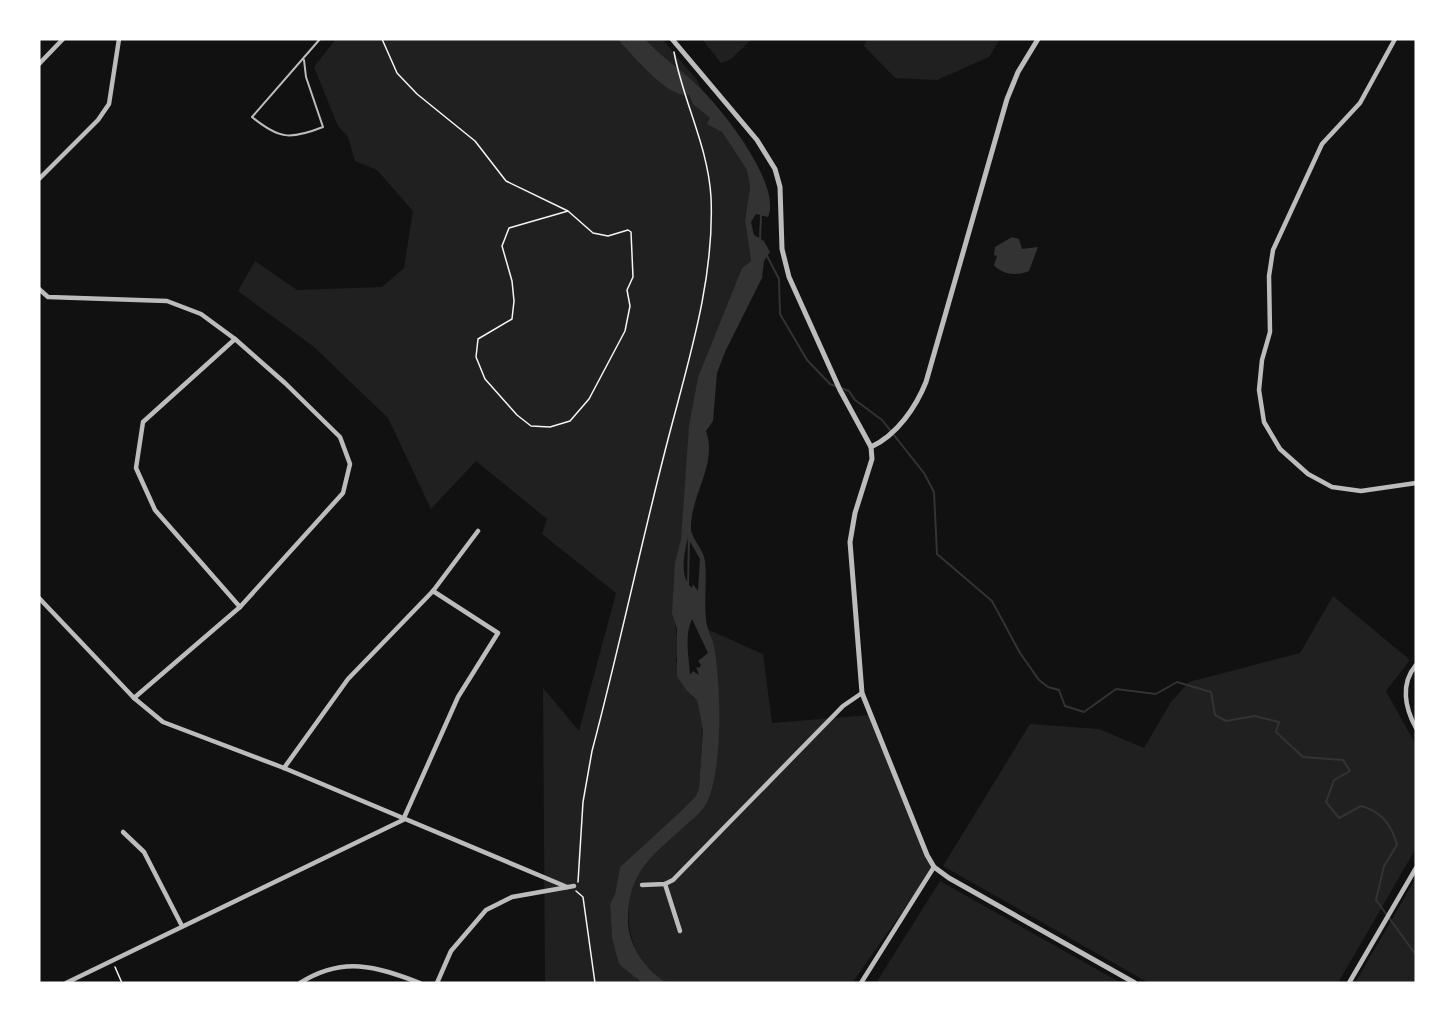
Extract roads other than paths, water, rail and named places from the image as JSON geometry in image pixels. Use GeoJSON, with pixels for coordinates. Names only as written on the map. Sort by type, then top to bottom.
{"type":"FeatureCollection","features":[{"type":"Feature","properties":{"kind":"street"},"geometry":{"type":"LineString","coordinates":[[39,64],[63,39]]}},
{"type":"Feature","properties":{"kind":"street"},"geometry":{"type":"LineString","coordinates":[[39,179],[98,120],[109,104],[115,81],[119,39]]}},
{"type":"Feature","properties":{"kind":"street"},"geometry":{"type":"LineString","coordinates":[[672,39],[757,140],[775,170],[780,188],[781,239],[786,268],[835,381],[871,447],[872,459],[855,513],[850,542],[862,693],[924,849],[934,867],[949,878],[1136,983]]}},
{"type":"Feature","properties":{"kind":"street"},"geometry":{"type":"LineString","coordinates":[[871,447],[888,436],[915,404],[931,370],[1005,105],[1013,81],[1038,39]]}},
{"type":"Feature","properties":{"kind":"street"},"geometry":{"type":"LineString","coordinates":[[1395,39],[1360,103],[1322,144],[1272,250],[1269,276],[1270,333],[1262,360],[1259,390],[1264,422],[1280,449],[1308,474],[1332,487],[1361,491],[1416,483]]}},
{"type":"Feature","properties":{"kind":"street"},"geometry":{"type":"LineString","coordinates":[[39,289],[48,297],[167,301],[201,314],[235,339],[340,437],[350,464],[344,493],[240,607],[134,698]]}},
{"type":"Feature","properties":{"kind":"street"},"geometry":{"type":"LineString","coordinates":[[235,339],[143,422],[136,468],[155,510],[240,607]]}},
{"type":"Feature","properties":{"kind":"street"},"geometry":{"type":"LineString","coordinates":[[284,768],[348,679],[433,591],[478,531]]}},
{"type":"Feature","properties":{"kind":"street"},"geometry":{"type":"LineString","coordinates":[[66,983],[403,820],[458,697],[498,633],[433,591]]}},
{"type":"Feature","properties":{"kind":"street"},"geometry":{"type":"LineString","coordinates":[[39,598],[134,698],[163,722],[284,768],[403,820],[567,887]]}},
{"type":"Feature","properties":{"kind":"street"},"geometry":{"type":"LineString","coordinates":[[1416,665],[1406,688],[1405,704],[1416,728]]}},
{"type":"Feature","properties":{"kind":"street"},"geometry":{"type":"LineString","coordinates":[[642,885],[665,884],[673,880],[849,700],[862,693]]}},
{"type":"Feature","properties":{"kind":"street"},"geometry":{"type":"LineString","coordinates":[[123,832],[144,852],[182,926]]}},
{"type":"Feature","properties":{"kind":"street"},"geometry":{"type":"LineString","coordinates":[[861,983],[934,867]]}},
{"type":"Feature","properties":{"kind":"street"},"geometry":{"type":"LineString","coordinates":[[1349,983],[1416,868]]}},
{"type":"Feature","properties":{"kind":"street"},"geometry":{"type":"LineString","coordinates":[[665,884],[680,931]]}},
{"type":"Feature","properties":{"kind":"street"},"geometry":{"type":"LineString","coordinates":[[437,983],[451,951],[486,910],[512,897],[574,886]]}},
{"type":"Feature","properties":{"kind":"street"},"geometry":{"type":"LineString","coordinates":[[300,983],[315,973],[336,966],[359,966],[383,969],[420,983]]}},
{"type":"Feature","properties":{"kind":"lane"},"geometry":{"type":"LineString","coordinates":[[304,60],[306,76],[323,127],[292,136],[279,136],[252,117],[320,39]]}},
{"type":"Feature","properties":{"kind":"waterway"},"geometry":{"type":"LineString","coordinates":[[760,239],[761,215]]}},
{"type":"Feature","properties":{"kind":"waterway"},"geometry":{"type":"LineString","coordinates":[[766,254],[779,279],[780,314],[807,360],[830,384],[849,391],[855,400],[882,420],[924,473],[934,492],[937,554],[992,601],[1020,653],[1039,680],[1048,687],[1059,690],[1065,706],[1084,712],[1116,689],[1156,694],[1177,682],[1211,692],[1215,715],[1226,721],[1255,716],[1279,722],[1276,732],[1303,757],[1343,760],[1350,771],[1334,780],[1326,802],[1339,818],[1361,806],[1380,815],[1389,825],[1397,845],[1384,866],[1376,900],[1416,955]]}},
{"type":"Feature","properties":{"kind":"waterway"},"geometry":{"type":"LineString","coordinates":[[688,585],[689,537]]}}]}
